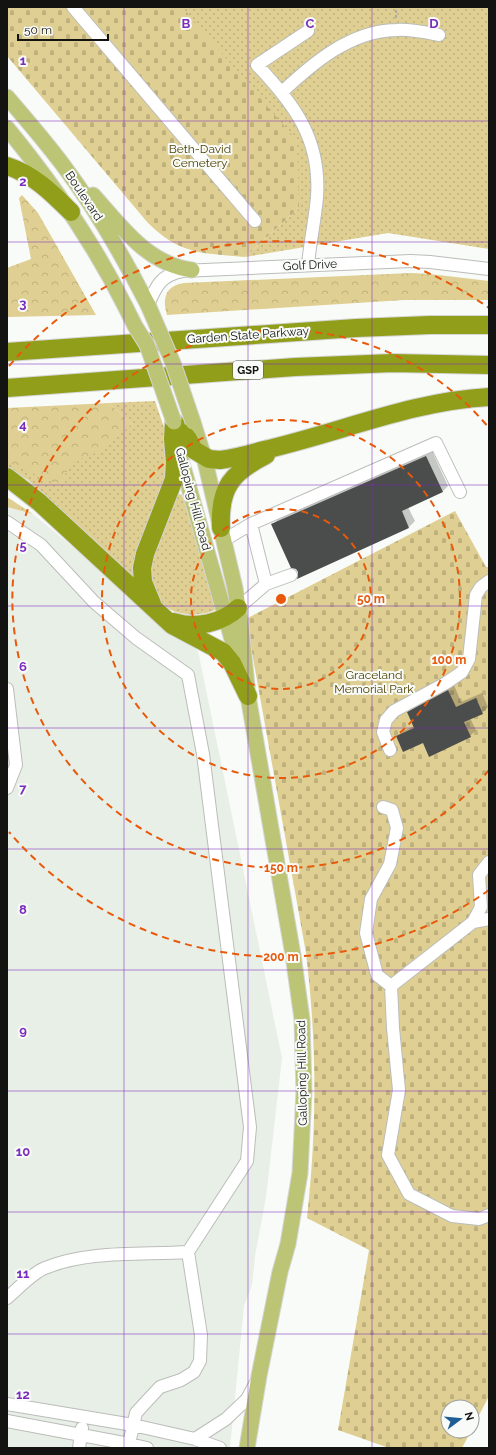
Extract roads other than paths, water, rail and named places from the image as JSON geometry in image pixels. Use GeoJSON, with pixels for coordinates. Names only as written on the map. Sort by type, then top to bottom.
{"type":"FeatureCollection","features":[{"type":"Feature","properties":{"kind":"highway"},"geometry":{"type":"LineString","coordinates":[[7,166],[24,173],[39,182],[71,212]]}},
{"type":"Feature","properties":{"kind":"highway","name":"Garden State Parkway"},"geometry":{"type":"LineString","coordinates":[[7,352],[356,328],[430,325],[489,325]]}},
{"type":"Feature","properties":{"kind":"highway"},"geometry":{"type":"LineString","coordinates":[[7,341],[87,347]]}},
{"type":"Feature","properties":{"kind":"highway","name":"GSP"},"geometry":{"type":"LineString","coordinates":[[7,388],[295,367],[399,363],[489,365]]}},
{"type":"Feature","properties":{"kind":"highway"},"geometry":{"type":"LineString","coordinates":[[174,422],[188,439],[194,450],[204,457],[214,460],[225,459],[298,442],[406,411],[452,401],[489,397]]}},
{"type":"Feature","properties":{"kind":"highway"},"geometry":{"type":"LineString","coordinates":[[174,422],[173,439],[176,462],[174,479],[145,554],[142,568],[143,582],[159,614],[176,623],[190,625],[208,623],[232,612]]}},
{"type":"Feature","properties":{"kind":"highway"},"geometry":{"type":"LineString","coordinates":[[222,534],[220,516],[222,498],[233,479],[244,468],[258,459],[298,442]]}},
{"type":"Feature","properties":{"kind":"highway"},"geometry":{"type":"LineString","coordinates":[[7,477],[39,502],[159,614],[180,630],[216,647],[223,652],[232,663],[248,696]]}},
{"type":"Feature","properties":{"kind":"main road","name":"Boulevard"},"geometry":{"type":"LineString","coordinates":[[7,97],[48,146],[76,183],[124,258],[148,305]]}},
{"type":"Feature","properties":{"kind":"main road","name":"Boulevard"},"geometry":{"type":"LineString","coordinates":[[7,128],[46,176],[71,212],[105,268],[125,306]]}},
{"type":"Feature","properties":{"kind":"main road"},"geometry":{"type":"LineString","coordinates":[[48,146],[141,247],[166,263],[178,268],[192,270]]}},
{"type":"Feature","properties":{"kind":"main road"},"geometry":{"type":"LineString","coordinates":[[147,345],[145,327],[148,305]]}},
{"type":"Feature","properties":{"kind":"main road","name":"Galloping Hill Road"},"geometry":{"type":"LineString","coordinates":[[148,305],[173,363],[193,422],[204,457],[222,534],[232,612],[293,955],[302,1019],[304,1055],[303,1126],[300,1173],[288,1244],[280,1272],[259,1376],[247,1448]]}},
{"type":"Feature","properties":{"kind":"main road","name":"Galloping Hill Road"},"geometry":{"type":"LineString","coordinates":[[125,306],[147,345],[174,422],[178,450],[232,612]]}},
{"type":"Feature","properties":{"kind":"street"},"geometry":{"type":"LineString","coordinates":[[73,7],[256,221]]}},
{"type":"Feature","properties":{"kind":"street"},"geometry":{"type":"LineString","coordinates":[[282,92],[311,65],[328,53],[368,35],[395,30],[416,31],[439,35]]}},
{"type":"Feature","properties":{"kind":"street"},"geometry":{"type":"LineString","coordinates":[[308,32],[257,65],[294,107],[308,132],[316,166],[317,197],[308,265]]}},
{"type":"Feature","properties":{"kind":"street","name":"Golf Drive"},"geometry":{"type":"LineString","coordinates":[[148,305],[156,287],[164,278],[175,272],[192,270],[411,261],[436,262],[489,269]]}},
{"type":"Feature","properties":{"kind":"street"},"geometry":{"type":"LineString","coordinates":[[222,534],[251,524],[436,443],[460,492]]}},
{"type":"Feature","properties":{"kind":"street"},"geometry":{"type":"LineString","coordinates":[[7,522],[41,546],[100,607],[136,638],[188,675],[203,754],[250,1127],[247,1162],[188,1252],[200,1335],[200,1361],[194,1372],[181,1380],[160,1387],[136,1413],[129,1444]]}},
{"type":"Feature","properties":{"kind":"street"},"geometry":{"type":"LineString","coordinates":[[251,524],[266,584]]}},
{"type":"Feature","properties":{"kind":"street"},"geometry":{"type":"LineString","coordinates":[[232,612],[266,584],[291,575]]}},
{"type":"Feature","properties":{"kind":"street"},"geometry":{"type":"LineString","coordinates":[[390,750],[383,732],[386,720],[394,710],[446,683],[462,672],[468,659],[476,595],[481,587],[489,581]]}},
{"type":"Feature","properties":{"kind":"street"},"geometry":{"type":"LineString","coordinates":[[7,689],[16,765],[7,788]]}},
{"type":"Feature","properties":{"kind":"street"},"geometry":{"type":"LineString","coordinates":[[383,807],[392,810],[397,828],[390,864],[371,899],[366,934],[377,975],[392,986]]}},
{"type":"Feature","properties":{"kind":"street"},"geometry":{"type":"LineString","coordinates":[[392,986],[473,922],[481,907],[479,875],[489,862]]}},
{"type":"Feature","properties":{"kind":"street"},"geometry":{"type":"LineString","coordinates":[[473,922],[489,919]]}},
{"type":"Feature","properties":{"kind":"street"},"geometry":{"type":"LineString","coordinates":[[392,986],[393,1028],[399,1090],[388,1155],[409,1194],[452,1216],[479,1219],[489,1215]]}},
{"type":"Feature","properties":{"kind":"street"},"geometry":{"type":"LineString","coordinates":[[7,1298],[27,1280],[44,1268],[68,1261],[102,1256],[188,1252]]}},
{"type":"Feature","properties":{"kind":"street"},"geometry":{"type":"LineString","coordinates":[[195,1439],[226,1420],[247,1399],[259,1376]]}},
{"type":"Feature","properties":{"kind":"street"},"geometry":{"type":"LineString","coordinates":[[7,1404],[133,1425],[195,1439],[220,1448]]}},
{"type":"Feature","properties":{"kind":"street"},"geometry":{"type":"LineString","coordinates":[[79,1448],[84,1417]]}},
{"type":"Feature","properties":{"kind":"street"},"geometry":{"type":"LineString","coordinates":[[7,1422],[147,1448]]}},
{"type":"Feature","properties":{"kind":"park label","name":"Beth-David Cemetery"},"geometry":{"type":"Point","coordinates":[200,156]}},
{"type":"Feature","properties":{"kind":"park label","name":"Graceland Memorial Park"},"geometry":{"type":"Point","coordinates":[374,682]}}]}
